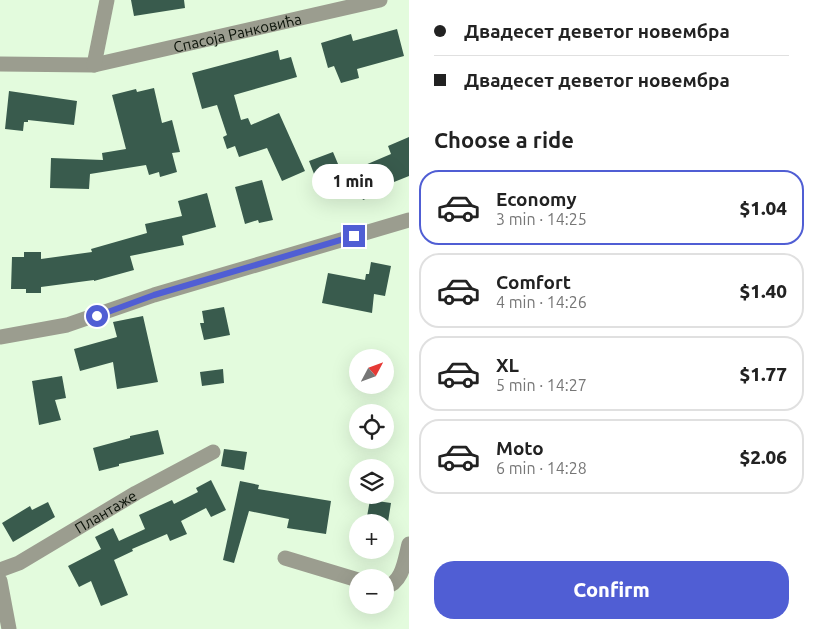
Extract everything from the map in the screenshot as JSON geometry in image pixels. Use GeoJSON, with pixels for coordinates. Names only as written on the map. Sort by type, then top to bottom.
{"type":"FeatureCollection","features":[{"type":"Feature","properties":{"kind":"street"},"geometry":{"type":"LineString","coordinates":[[94,65],[107,0]]}},
{"type":"Feature","properties":{"kind":"street","name":"Спасоја Ранковића"},"geometry":{"type":"LineString","coordinates":[[0,64],[94,65],[380,0]]}},
{"type":"Feature","properties":{"kind":"street"},"geometry":{"type":"LineString","coordinates":[[0,337],[67,325],[154,295],[409,220]]}},
{"type":"Feature","properties":{"kind":"street","name":"Плантаже"},"geometry":{"type":"LineString","coordinates":[[0,570],[19,563],[136,493],[213,452]]}},
{"type":"Feature","properties":{"kind":"street"},"geometry":{"type":"LineString","coordinates":[[394,583],[399,578],[409,544]]}},
{"type":"Feature","properties":{"kind":"street"},"geometry":{"type":"LineString","coordinates":[[285,558],[349,577]]}},
{"type":"Feature","properties":{"kind":"street"},"geometry":{"type":"LineString","coordinates":[[0,581],[9,629]]}},
{"type":"Feature","properties":{"kind":"building"},"geometry":{"type":"Polygon","coordinates":[[[131,0],[184,0],[185,8],[134,16],[131,0]]]}},
{"type":"Feature","properties":{"kind":"building"},"geometry":{"type":"Polygon","coordinates":[[[397,29],[404,56],[357,69],[359,78],[341,83],[334,66],[328,68],[321,43],[351,34],[353,41],[397,29]]]}},
{"type":"Feature","properties":{"kind":"building"},"geometry":{"type":"Polygon","coordinates":[[[278,50],[280,60],[291,57],[297,77],[234,95],[241,120],[248,118],[251,125],[279,113],[305,171],[282,181],[267,148],[239,157],[235,146],[227,149],[223,137],[227,135],[217,105],[202,109],[192,73],[278,50]]]}},
{"type":"Feature","properties":{"kind":"building"},"geometry":{"type":"Polygon","coordinates":[[[154,88],[162,123],[172,120],[180,152],[172,153],[177,172],[160,177],[159,172],[149,175],[146,165],[90,174],[89,189],[50,188],[51,158],[103,160],[102,153],[126,149],[112,95],[136,89],[137,92],[154,88]]]}},
{"type":"Feature","properties":{"kind":"building"},"geometry":{"type":"Polygon","coordinates":[[[9,91],[77,101],[74,125],[28,120],[28,122],[24,122],[23,131],[5,129],[9,91]]]}},
{"type":"Feature","properties":{"kind":"building"},"geometry":{"type":"Polygon","coordinates":[[[409,137],[409,176],[389,184],[391,188],[363,200],[351,171],[391,154],[388,146],[409,137]]]}},
{"type":"Feature","properties":{"kind":"building"},"geometry":{"type":"Polygon","coordinates":[[[333,152],[346,183],[321,192],[309,161],[333,152]]]}},
{"type":"Feature","properties":{"kind":"building"},"geometry":{"type":"Polygon","coordinates":[[[262,180],[273,220],[259,223],[258,220],[245,224],[235,187],[262,180]]]}},
{"type":"Feature","properties":{"kind":"building"},"geometry":{"type":"Polygon","coordinates":[[[207,193],[216,227],[182,236],[184,245],[130,256],[134,270],[94,281],[41,287],[41,293],[26,293],[26,289],[11,289],[12,257],[24,257],[24,252],[41,252],[41,259],[92,252],[91,249],[147,233],[145,224],[182,216],[178,201],[207,193]]]}},
{"type":"Feature","properties":{"kind":"building"},"geometry":{"type":"Polygon","coordinates":[[[371,262],[391,266],[385,296],[374,294],[372,313],[322,303],[328,273],[365,280],[366,274],[369,274],[371,262]]]}},
{"type":"Feature","properties":{"kind":"building"},"geometry":{"type":"Polygon","coordinates":[[[224,307],[230,335],[204,340],[200,323],[204,323],[202,311],[224,307]]]}},
{"type":"Feature","properties":{"kind":"building"},"geometry":{"type":"Polygon","coordinates":[[[143,316],[158,382],[117,389],[113,362],[80,371],[74,349],[117,337],[113,322],[143,316]]]}},
{"type":"Feature","properties":{"kind":"building"},"geometry":{"type":"Polygon","coordinates":[[[223,369],[224,383],[202,386],[200,372],[223,369]]]}},
{"type":"Feature","properties":{"kind":"building"},"geometry":{"type":"Polygon","coordinates":[[[62,376],[66,398],[55,400],[61,420],[39,425],[32,381],[62,376]]]}},
{"type":"Feature","properties":{"kind":"building"},"geometry":{"type":"Polygon","coordinates":[[[158,430],[164,454],[119,464],[119,466],[99,471],[93,448],[130,438],[130,436],[158,430]]]}},
{"type":"Feature","properties":{"kind":"building"},"geometry":{"type":"Polygon","coordinates":[[[224,449],[247,452],[244,470],[221,466],[224,449]]]}},
{"type":"Feature","properties":{"kind":"building"},"geometry":{"type":"Polygon","coordinates":[[[211,480],[226,510],[211,517],[206,508],[181,521],[187,534],[170,541],[167,534],[132,549],[133,551],[114,560],[128,595],[101,606],[91,581],[79,587],[68,566],[101,549],[95,537],[113,528],[119,541],[145,529],[139,515],[172,500],[174,504],[198,492],[196,488],[211,480]]]}},
{"type":"Feature","properties":{"kind":"building"},"geometry":{"type":"Polygon","coordinates":[[[240,481],[259,485],[258,489],[331,501],[326,534],[287,528],[289,519],[249,511],[234,563],[223,560],[240,481]]]}},
{"type":"Feature","properties":{"kind":"building"},"geometry":{"type":"Polygon","coordinates":[[[48,502],[55,517],[13,542],[2,523],[30,506],[32,510],[48,502]]]}},
{"type":"Feature","properties":{"kind":"building"},"geometry":{"type":"Polygon","coordinates":[[[369,504],[391,504],[389,514],[367,514],[369,504]]]}},
{"type":"Feature","properties":{"kind":"route"},"geometry":{"type":"LineString","coordinates":[[97,316],[154,295],[354,236]]}}]}
